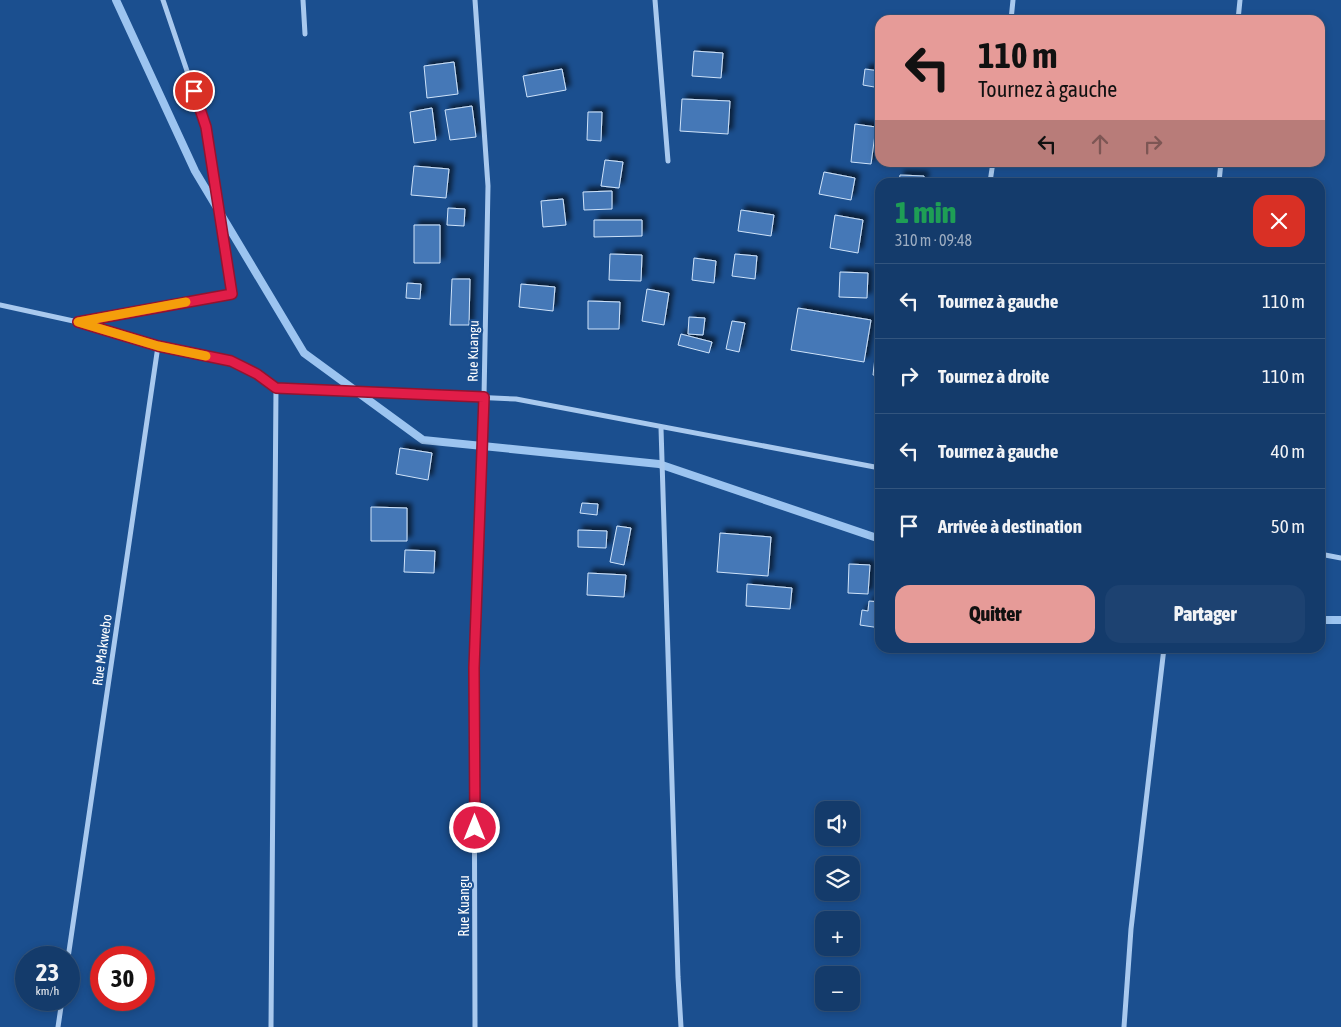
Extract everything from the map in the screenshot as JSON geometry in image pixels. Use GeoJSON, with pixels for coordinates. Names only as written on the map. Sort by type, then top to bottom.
{"type":"FeatureCollection","features":[{"type":"Feature","properties":{"kind":"street"},"geometry":{"type":"LineString","coordinates":[[78,322],[232,294],[206,127],[162,0]]}},
{"type":"Feature","properties":{"kind":"street"},"geometry":{"type":"LineString","coordinates":[[303,0],[305,34]]}},
{"type":"Feature","properties":{"kind":"street","name":"Rue Kuangu"},"geometry":{"type":"LineString","coordinates":[[475,0],[488,186],[484,397],[474,668],[475,1027]]}},
{"type":"Feature","properties":{"kind":"street"},"geometry":{"type":"LineString","coordinates":[[655,0],[668,161]]}},
{"type":"Feature","properties":{"kind":"street"},"geometry":{"type":"LineString","coordinates":[[1012,15],[1013,0]]}},
{"type":"Feature","properties":{"kind":"street"},"geometry":{"type":"LineString","coordinates":[[1238,15],[1240,0]]}},
{"type":"Feature","properties":{"kind":"street"},"geometry":{"type":"LineString","coordinates":[[0,306],[78,322],[158,346],[231,361],[257,374],[276,388],[516,399],[875,467]]}},
{"type":"Feature","properties":{"kind":"street","name":"Rue Makwebo"},"geometry":{"type":"LineString","coordinates":[[70,946],[158,346]]}},
{"type":"Feature","properties":{"kind":"street"},"geometry":{"type":"LineString","coordinates":[[271,1027],[276,388]]}},
{"type":"Feature","properties":{"kind":"street"},"geometry":{"type":"LineString","coordinates":[[661,428],[681,1027]]}},
{"type":"Feature","properties":{"kind":"street"},"geometry":{"type":"LineString","coordinates":[[1325,555],[1341,558]]}},
{"type":"Feature","properties":{"kind":"street"},"geometry":{"type":"LineString","coordinates":[[1124,1027],[1131,929],[1163,653]]}},
{"type":"Feature","properties":{"kind":"street"},"geometry":{"type":"LineString","coordinates":[[58,1027],[60,1011]]}},
{"type":"Feature","properties":{"kind":"building"},"geometry":{"type":"Polygon","coordinates":[[[694,51],[723,53],[721,78],[692,76],[694,51]]]}},
{"type":"Feature","properties":{"kind":"building"},"geometry":{"type":"Polygon","coordinates":[[[454,62],[458,94],[427,98],[424,66],[454,62]]]}},
{"type":"Feature","properties":{"kind":"building"},"geometry":{"type":"Polygon","coordinates":[[[562,69],[566,90],[527,97],[523,76],[562,69]]]}},
{"type":"Feature","properties":{"kind":"building"},"geometry":{"type":"Polygon","coordinates":[[[865,69],[875,70],[875,87],[863,85],[865,69]]]}},
{"type":"Feature","properties":{"kind":"building"},"geometry":{"type":"Polygon","coordinates":[[[682,99],[730,101],[728,134],[680,131],[682,99]]]}},
{"type":"Feature","properties":{"kind":"building"},"geometry":{"type":"Polygon","coordinates":[[[472,106],[476,137],[450,140],[445,110],[472,106]]]}},
{"type":"Feature","properties":{"kind":"building"},"geometry":{"type":"Polygon","coordinates":[[[432,108],[436,140],[414,143],[410,112],[432,108]]]}},
{"type":"Feature","properties":{"kind":"building"},"geometry":{"type":"Polygon","coordinates":[[[588,112],[602,112],[601,141],[587,140],[588,112]]]}},
{"type":"Feature","properties":{"kind":"building"},"geometry":{"type":"Polygon","coordinates":[[[855,124],[875,127],[871,164],[851,162],[855,124]]]}},
{"type":"Feature","properties":{"kind":"building"},"geometry":{"type":"Polygon","coordinates":[[[605,160],[623,162],[619,188],[601,186],[605,160]]]}},
{"type":"Feature","properties":{"kind":"building"},"geometry":{"type":"Polygon","coordinates":[[[414,166],[449,169],[446,198],[411,195],[414,166]]]}},
{"type":"Feature","properties":{"kind":"building"},"geometry":{"type":"Polygon","coordinates":[[[824,172],[855,178],[851,200],[819,194],[824,172]]]}},
{"type":"Feature","properties":{"kind":"building"},"geometry":{"type":"Polygon","coordinates":[[[900,175],[924,176],[924,178],[900,178],[900,175]]]}},
{"type":"Feature","properties":{"kind":"building"},"geometry":{"type":"Polygon","coordinates":[[[612,191],[612,209],[584,210],[583,192],[612,191]]]}},
{"type":"Feature","properties":{"kind":"building"},"geometry":{"type":"Polygon","coordinates":[[[563,199],[566,225],[543,227],[541,201],[563,199]]]}},
{"type":"Feature","properties":{"kind":"building"},"geometry":{"type":"Polygon","coordinates":[[[448,208],[465,209],[464,226],[447,225],[448,208]]]}},
{"type":"Feature","properties":{"kind":"building"},"geometry":{"type":"Polygon","coordinates":[[[741,210],[774,215],[771,236],[738,231],[741,210]]]}},
{"type":"Feature","properties":{"kind":"building"},"geometry":{"type":"Polygon","coordinates":[[[835,215],[863,220],[858,253],[830,248],[835,215]]]}},
{"type":"Feature","properties":{"kind":"building"},"geometry":{"type":"Polygon","coordinates":[[[594,220],[642,220],[642,236],[594,237],[594,220]]]}},
{"type":"Feature","properties":{"kind":"building"},"geometry":{"type":"Polygon","coordinates":[[[414,225],[440,225],[440,263],[414,263],[414,225]]]}},
{"type":"Feature","properties":{"kind":"building"},"geometry":{"type":"Polygon","coordinates":[[[610,254],[642,255],[641,281],[609,280],[610,254]]]}},
{"type":"Feature","properties":{"kind":"building"},"geometry":{"type":"Polygon","coordinates":[[[735,254],[757,256],[755,279],[732,276],[735,254]]]}},
{"type":"Feature","properties":{"kind":"building"},"geometry":{"type":"Polygon","coordinates":[[[694,258],[716,261],[714,283],[692,280],[694,258]]]}},
{"type":"Feature","properties":{"kind":"building"},"geometry":{"type":"Polygon","coordinates":[[[840,272],[868,273],[867,298],[839,297],[840,272]]]}},
{"type":"Feature","properties":{"kind":"building"},"geometry":{"type":"Polygon","coordinates":[[[452,279],[470,279],[469,325],[450,325],[452,279]]]}},
{"type":"Feature","properties":{"kind":"building"},"geometry":{"type":"Polygon","coordinates":[[[407,283],[421,284],[420,299],[406,298],[407,283]]]}},
{"type":"Feature","properties":{"kind":"building"},"geometry":{"type":"Polygon","coordinates":[[[521,284],[555,287],[553,311],[519,307],[521,284]]]}},
{"type":"Feature","properties":{"kind":"building"},"geometry":{"type":"Polygon","coordinates":[[[647,289],[669,293],[664,325],[642,321],[647,289]]]}},
{"type":"Feature","properties":{"kind":"building"},"geometry":{"type":"Polygon","coordinates":[[[588,301],[620,302],[619,329],[588,329],[588,301]]]}},
{"type":"Feature","properties":{"kind":"building"},"geometry":{"type":"Polygon","coordinates":[[[798,308],[871,320],[864,362],[791,350],[798,308]]]}},
{"type":"Feature","properties":{"kind":"building"},"geometry":{"type":"Polygon","coordinates":[[[689,317],[705,318],[703,335],[688,334],[689,317]]]}},
{"type":"Feature","properties":{"kind":"building"},"geometry":{"type":"Polygon","coordinates":[[[732,321],[745,323],[739,352],[726,349],[732,321]]]}},
{"type":"Feature","properties":{"kind":"building"},"geometry":{"type":"Polygon","coordinates":[[[681,334],[712,342],[709,353],[678,345],[681,334]]]}},
{"type":"Feature","properties":{"kind":"building"},"geometry":{"type":"Polygon","coordinates":[[[875,358],[875,375],[873,375],[875,358]]]}},
{"type":"Feature","properties":{"kind":"building"},"geometry":{"type":"Polygon","coordinates":[[[400,448],[432,453],[428,480],[396,474],[400,448]]]}},
{"type":"Feature","properties":{"kind":"building"},"geometry":{"type":"Polygon","coordinates":[[[582,503],[598,504],[597,515],[580,513],[582,503]]]}},
{"type":"Feature","properties":{"kind":"building"},"geometry":{"type":"Polygon","coordinates":[[[371,507],[407,508],[407,541],[371,541],[371,507]]]}},
{"type":"Feature","properties":{"kind":"building"},"geometry":{"type":"Polygon","coordinates":[[[617,526],[631,528],[624,565],[610,562],[617,526]]]}},
{"type":"Feature","properties":{"kind":"building"},"geometry":{"type":"Polygon","coordinates":[[[578,530],[607,531],[606,548],[578,547],[578,530]]]}},
{"type":"Feature","properties":{"kind":"building"},"geometry":{"type":"Polygon","coordinates":[[[720,533],[771,537],[768,576],[717,572],[720,533]]]}},
{"type":"Feature","properties":{"kind":"building"},"geometry":{"type":"Polygon","coordinates":[[[405,550],[435,551],[434,573],[404,572],[405,550]]]}},
{"type":"Feature","properties":{"kind":"building"},"geometry":{"type":"Polygon","coordinates":[[[849,564],[870,565],[868,594],[848,593],[849,564]]]}},
{"type":"Feature","properties":{"kind":"building"},"geometry":{"type":"Polygon","coordinates":[[[588,573],[626,575],[624,597],[587,595],[588,573]]]}},
{"type":"Feature","properties":{"kind":"building"},"geometry":{"type":"Polygon","coordinates":[[[747,584],[792,588],[790,609],[746,606],[747,584]]]}},
{"type":"Feature","properties":{"kind":"building"},"geometry":{"type":"Polygon","coordinates":[[[869,601],[875,602],[875,627],[860,625],[862,610],[868,611],[869,601]]]}},
{"type":"Feature","properties":{"kind":"waterway"},"geometry":{"type":"LineString","coordinates":[[116,0],[195,171],[304,353],[423,440],[659,464],[875,537]]}},
{"type":"Feature","properties":{"kind":"waterway"},"geometry":{"type":"LineString","coordinates":[[1325,620],[1341,620]]}},
{"type":"Feature","properties":{"kind":"slow traffic"},"geometry":{"type":"LineString","coordinates":[[186,302],[78,322],[158,346],[206,356]]}},
{"type":"Feature","properties":{"kind":"route"},"geometry":{"type":"LineString","coordinates":[[194,91],[206,127],[232,294],[78,322],[158,346],[231,361],[257,374],[276,388],[484,397],[474,668],[475,828]]}}]}
